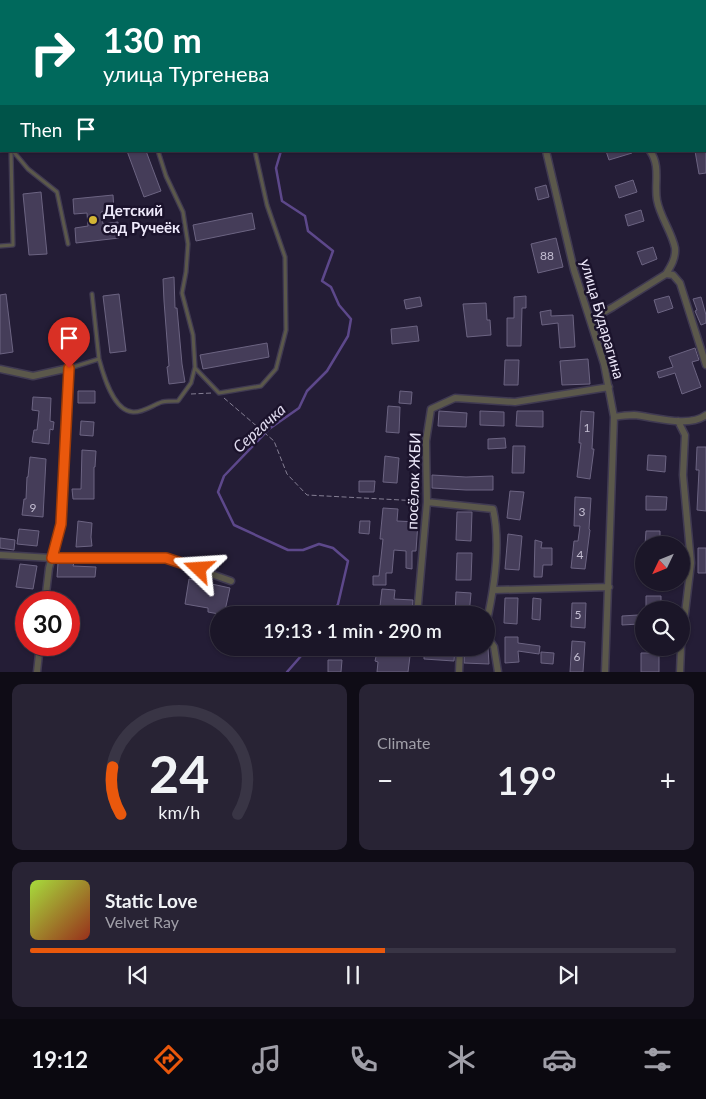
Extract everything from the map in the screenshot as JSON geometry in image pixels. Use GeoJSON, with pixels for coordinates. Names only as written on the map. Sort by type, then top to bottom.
{"type":"FeatureCollection","features":[{"type":"Feature","properties":{"kind":"street","name":"улица Бударагина"},"geometry":{"type":"LineString","coordinates":[[546,152],[574,270],[604,364],[614,417],[605,672]]}},
{"type":"Feature","properties":{"kind":"street"},"geometry":{"type":"LineString","coordinates":[[590,320],[666,274],[673,264],[675,249],[657,200],[657,170],[654,156],[651,152]]}},
{"type":"Feature","properties":{"kind":"street"},"geometry":{"type":"LineString","coordinates":[[666,274],[673,275],[680,283],[706,365]]}},
{"type":"Feature","properties":{"kind":"street"},"geometry":{"type":"LineString","coordinates":[[0,369],[33,376],[69,368],[61,524],[52,558],[47,591]]}},
{"type":"Feature","properties":{"kind":"street","name":"посёлок ЖБИ"},"geometry":{"type":"LineString","coordinates":[[419,606],[427,502],[426,441],[431,410],[455,398],[515,402],[608,387]]}},
{"type":"Feature","properties":{"kind":"street"},"geometry":{"type":"LineString","coordinates":[[614,417],[631,415],[678,421],[699,420],[706,415]]}},
{"type":"Feature","properties":{"kind":"street"},"geometry":{"type":"LineString","coordinates":[[678,421],[685,435],[683,475],[691,563],[686,601]]}},
{"type":"Feature","properties":{"kind":"street"},"geometry":{"type":"LineString","coordinates":[[427,502],[493,509],[496,523],[494,590],[490,606]]}},
{"type":"Feature","properties":{"kind":"street"},"geometry":{"type":"LineString","coordinates":[[0,555],[52,558],[166,558],[231,581]]}},
{"type":"Feature","properties":{"kind":"street"},"geometry":{"type":"LineString","coordinates":[[494,590],[609,587]]}},
{"type":"Feature","properties":{"kind":"street"},"geometry":{"type":"LineString","coordinates":[[495,653],[498,672]]}},
{"type":"Feature","properties":{"kind":"street"},"geometry":{"type":"LineString","coordinates":[[37,672],[39,656]]}},
{"type":"Feature","properties":{"kind":"street"},"geometry":{"type":"LineString","coordinates":[[459,672],[460,656]]}},
{"type":"Feature","properties":{"kind":"street"},"geometry":{"type":"LineString","coordinates":[[680,672],[681,656]]}},
{"type":"Feature","properties":{"kind":"lane"},"geometry":{"type":"LineString","coordinates":[[0,246],[13,245],[12,152]]}},
{"type":"Feature","properties":{"kind":"lane"},"geometry":{"type":"LineString","coordinates":[[13,152],[28,169],[57,192],[68,244]]}},
{"type":"Feature","properties":{"kind":"lane"},"geometry":{"type":"LineString","coordinates":[[92,294],[100,359],[106,383],[124,410],[134,412],[164,402],[178,401],[191,383],[195,367],[193,335],[182,293],[188,244],[182,212],[166,176],[158,152]]}},
{"type":"Feature","properties":{"kind":"lane"},"geometry":{"type":"LineString","coordinates":[[195,367],[219,393],[261,386],[276,369],[286,330],[285,257],[267,205],[255,152]]}},
{"type":"Feature","properties":{"kind":"lane"},"geometry":{"type":"LineString","coordinates":[[69,368],[100,359]]}},
{"type":"Feature","properties":{"kind":"path"},"geometry":{"type":"LineString","coordinates":[[183,395],[219,393],[270,436],[287,474],[307,494],[427,502]]}},
{"type":"Feature","properties":{"kind":"building"},"geometry":{"type":"Polygon","coordinates":[[[127,152],[146,152],[161,191],[144,197],[127,152]]]}},
{"type":"Feature","properties":{"kind":"building"},"geometry":{"type":"Polygon","coordinates":[[[606,152],[632,152],[632,153],[609,160],[606,152]]]}},
{"type":"Feature","properties":{"kind":"building"},"geometry":{"type":"Polygon","coordinates":[[[695,152],[706,152],[706,173],[699,174],[695,152]]]}},
{"type":"Feature","properties":{"kind":"building"},"geometry":{"type":"Polygon","coordinates":[[[633,180],[637,192],[619,198],[615,186],[633,180]]]}},
{"type":"Feature","properties":{"kind":"building"},"geometry":{"type":"Polygon","coordinates":[[[546,185],[549,197],[538,200],[535,188],[546,185]]]}},
{"type":"Feature","properties":{"kind":"building"},"geometry":{"type":"Polygon","coordinates":[[[41,192],[47,254],[29,255],[23,194],[41,192]]]}},
{"type":"Feature","properties":{"kind":"building"},"geometry":{"type":"Polygon","coordinates":[[[113,195],[114,210],[101,212],[103,224],[118,222],[119,238],[76,243],[75,228],[88,226],[87,213],[74,214],[73,199],[113,195]]]}},
{"type":"Feature","properties":{"kind":"building"},"geometry":{"type":"Polygon","coordinates":[[[641,210],[644,221],[628,226],[625,215],[641,210]]]}},
{"type":"Feature","properties":{"kind":"building"},"geometry":{"type":"Polygon","coordinates":[[[252,213],[255,229],[196,241],[193,225],[252,213]]]}},
{"type":"Feature","properties":{"kind":"building"},"geometry":{"type":"Polygon","coordinates":[[[556,238],[563,267],[538,273],[531,244],[556,238]]]}},
{"type":"Feature","properties":{"kind":"building"},"geometry":{"type":"Polygon","coordinates":[[[653,247],[657,259],[642,265],[637,252],[653,247]]]}},
{"type":"Feature","properties":{"kind":"building"},"geometry":{"type":"Polygon","coordinates":[[[174,277],[175,308],[177,308],[185,382],[169,384],[163,279],[174,277]]]}},
{"type":"Feature","properties":{"kind":"building"},"geometry":{"type":"Polygon","coordinates":[[[6,294],[13,352],[0,354],[0,295],[6,294]]]}},
{"type":"Feature","properties":{"kind":"building"},"geometry":{"type":"Polygon","coordinates":[[[119,294],[126,351],[110,353],[103,296],[119,294]]]}},
{"type":"Feature","properties":{"kind":"building"},"geometry":{"type":"Polygon","coordinates":[[[526,296],[526,308],[522,308],[521,346],[507,346],[507,318],[514,318],[514,297],[526,296]]]}},
{"type":"Feature","properties":{"kind":"building"},"geometry":{"type":"Polygon","coordinates":[[[669,296],[673,308],[658,313],[654,300],[669,296]]]}},
{"type":"Feature","properties":{"kind":"building"},"geometry":{"type":"Polygon","coordinates":[[[420,297],[422,306],[406,309],[404,300],[420,297]]]}},
{"type":"Feature","properties":{"kind":"building"},"geometry":{"type":"Polygon","coordinates":[[[701,297],[706,315],[706,323],[701,325],[695,311],[697,310],[693,299],[701,297]]]}},
{"type":"Feature","properties":{"kind":"building"},"geometry":{"type":"Polygon","coordinates":[[[486,303],[487,320],[490,320],[491,335],[467,337],[463,304],[486,303]]]}},
{"type":"Feature","properties":{"kind":"building"},"geometry":{"type":"Polygon","coordinates":[[[551,310],[551,316],[573,315],[575,347],[560,348],[558,323],[542,325],[540,312],[551,310]]]}},
{"type":"Feature","properties":{"kind":"building"},"geometry":{"type":"Polygon","coordinates":[[[417,326],[419,341],[392,344],[391,329],[417,326]]]}},
{"type":"Feature","properties":{"kind":"building"},"geometry":{"type":"Polygon","coordinates":[[[267,343],[269,357],[203,369],[200,355],[267,343]]]}},
{"type":"Feature","properties":{"kind":"building"},"geometry":{"type":"Polygon","coordinates":[[[695,348],[699,360],[692,362],[701,387],[682,394],[675,373],[659,378],[657,372],[673,367],[669,357],[695,348]]]}},
{"type":"Feature","properties":{"kind":"building"},"geometry":{"type":"Polygon","coordinates":[[[588,359],[590,384],[562,385],[560,361],[588,359]]]}},
{"type":"Feature","properties":{"kind":"building"},"geometry":{"type":"Polygon","coordinates":[[[505,360],[519,360],[518,385],[504,385],[505,360]]]}},
{"type":"Feature","properties":{"kind":"building"},"geometry":{"type":"Polygon","coordinates":[[[78,391],[95,391],[95,403],[78,403],[78,391]]]}},
{"type":"Feature","properties":{"kind":"building"},"geometry":{"type":"Polygon","coordinates":[[[400,391],[412,392],[411,404],[399,403],[400,391]]]}},
{"type":"Feature","properties":{"kind":"building"},"geometry":{"type":"Polygon","coordinates":[[[33,397],[51,398],[50,421],[54,422],[53,430],[50,429],[49,444],[32,442],[34,430],[37,430],[39,411],[32,410],[33,397]]]}},
{"type":"Feature","properties":{"kind":"building"},"geometry":{"type":"Polygon","coordinates":[[[388,406],[400,407],[399,433],[386,432],[388,406]]]}},
{"type":"Feature","properties":{"kind":"building"},"geometry":{"type":"Polygon","coordinates":[[[439,411],[467,413],[466,427],[438,426],[439,411]]]}},
{"type":"Feature","properties":{"kind":"building"},"geometry":{"type":"Polygon","coordinates":[[[480,411],[504,412],[504,426],[480,425],[480,411]]]}},
{"type":"Feature","properties":{"kind":"building"},"geometry":{"type":"Polygon","coordinates":[[[517,411],[543,411],[543,427],[516,426],[517,411]]]}},
{"type":"Feature","properties":{"kind":"building"},"geometry":{"type":"Polygon","coordinates":[[[581,411],[594,412],[592,449],[594,449],[590,479],[577,477],[581,443],[579,443],[581,411]]]}},
{"type":"Feature","properties":{"kind":"building"},"geometry":{"type":"Polygon","coordinates":[[[81,421],[94,422],[93,436],[80,435],[81,421]]]}},
{"type":"Feature","properties":{"kind":"building"},"geometry":{"type":"Polygon","coordinates":[[[505,438],[506,448],[488,449],[488,439],[505,438]]]}},
{"type":"Feature","properties":{"kind":"building"},"geometry":{"type":"Polygon","coordinates":[[[513,446],[525,446],[524,473],[512,473],[513,446]]]}},
{"type":"Feature","properties":{"kind":"building"},"geometry":{"type":"Polygon","coordinates":[[[697,447],[706,447],[706,511],[697,510],[699,470],[696,470],[697,447]]]}},
{"type":"Feature","properties":{"kind":"building"},"geometry":{"type":"Polygon","coordinates":[[[82,450],[96,451],[94,499],[73,499],[72,489],[81,489],[82,450]]]}},
{"type":"Feature","properties":{"kind":"building"},"geometry":{"type":"Polygon","coordinates":[[[648,455],[666,456],[665,472],[647,470],[648,455]]]}},
{"type":"Feature","properties":{"kind":"building"},"geometry":{"type":"Polygon","coordinates":[[[385,456],[399,458],[397,483],[383,482],[385,456]]]}},
{"type":"Feature","properties":{"kind":"building"},"geometry":{"type":"Polygon","coordinates":[[[30,457],[46,459],[43,517],[22,515],[24,499],[26,499],[30,457]]]}},
{"type":"Feature","properties":{"kind":"building"},"geometry":{"type":"Polygon","coordinates":[[[432,475],[493,476],[493,490],[432,488],[432,475]]]}},
{"type":"Feature","properties":{"kind":"building"},"geometry":{"type":"Polygon","coordinates":[[[359,481],[375,481],[374,492],[359,492],[359,481]]]}},
{"type":"Feature","properties":{"kind":"building"},"geometry":{"type":"Polygon","coordinates":[[[510,491],[524,492],[520,520],[507,518],[510,491]]]}},
{"type":"Feature","properties":{"kind":"building"},"geometry":{"type":"Polygon","coordinates":[[[646,496],[667,497],[666,510],[646,510],[646,496]]]}},
{"type":"Feature","properties":{"kind":"building"},"geometry":{"type":"Polygon","coordinates":[[[575,497],[591,498],[590,530],[585,569],[571,568],[574,541],[578,541],[580,526],[574,526],[575,497]]]}},
{"type":"Feature","properties":{"kind":"building"},"geometry":{"type":"Polygon","coordinates":[[[383,508],[398,509],[397,521],[418,522],[416,551],[412,551],[412,569],[406,568],[406,551],[394,550],[392,573],[386,573],[386,585],[373,585],[373,576],[379,576],[383,539],[380,539],[383,508]]]}},
{"type":"Feature","properties":{"kind":"building"},"geometry":{"type":"Polygon","coordinates":[[[457,512],[472,512],[471,541],[456,540],[457,512]]]}},
{"type":"Feature","properties":{"kind":"building"},"geometry":{"type":"Polygon","coordinates":[[[78,521],[92,523],[92,546],[76,547],[78,521]]]}},
{"type":"Feature","properties":{"kind":"building"},"geometry":{"type":"Polygon","coordinates":[[[360,521],[370,521],[369,534],[359,533],[360,521]]]}},
{"type":"Feature","properties":{"kind":"building"},"geometry":{"type":"Polygon","coordinates":[[[19,529],[39,531],[37,546],[17,544],[19,529]]]}},
{"type":"Feature","properties":{"kind":"building"},"geometry":{"type":"Polygon","coordinates":[[[646,531],[660,531],[660,536],[646,536],[646,531]]]}},
{"type":"Feature","properties":{"kind":"building"},"geometry":{"type":"Polygon","coordinates":[[[508,534],[522,536],[519,570],[505,569],[508,534]]]}},
{"type":"Feature","properties":{"kind":"building"},"geometry":{"type":"Polygon","coordinates":[[[0,538],[15,540],[14,550],[0,548],[0,538]]]}},
{"type":"Feature","properties":{"kind":"building"},"geometry":{"type":"Polygon","coordinates":[[[535,540],[542,542],[541,548],[552,548],[552,565],[543,565],[542,577],[534,577],[535,540]]]}},
{"type":"Feature","properties":{"kind":"building"},"geometry":{"type":"Polygon","coordinates":[[[698,548],[706,548],[706,573],[698,573],[698,548]]]}},
{"type":"Feature","properties":{"kind":"building"},"geometry":{"type":"Polygon","coordinates":[[[457,553],[472,553],[471,580],[456,580],[457,553]]]}},
{"type":"Feature","properties":{"kind":"building"},"geometry":{"type":"Polygon","coordinates":[[[58,563],[74,563],[73,566],[96,567],[95,577],[57,577],[58,563]]]}},
{"type":"Feature","properties":{"kind":"building"},"geometry":{"type":"Polygon","coordinates":[[[20,564],[37,566],[33,589],[16,587],[20,564]]]}},
{"type":"Feature","properties":{"kind":"building"},"geometry":{"type":"Polygon","coordinates":[[[189,579],[230,588],[226,606],[210,606],[210,612],[208,612],[208,608],[185,604],[189,579]]]}},
{"type":"Feature","properties":{"kind":"building"},"geometry":{"type":"Polygon","coordinates":[[[382,589],[395,590],[394,599],[413,600],[413,606],[380,606],[382,589]]]}},
{"type":"Feature","properties":{"kind":"building"},"geometry":{"type":"Polygon","coordinates":[[[456,592],[471,593],[470,606],[455,606],[456,592]]]}},
{"type":"Feature","properties":{"kind":"building"},"geometry":{"type":"Polygon","coordinates":[[[646,596],[661,596],[661,601],[646,601],[646,596]]]}},
{"type":"Feature","properties":{"kind":"building"},"geometry":{"type":"Polygon","coordinates":[[[505,598],[518,598],[517,624],[504,623],[505,598]]]}},
{"type":"Feature","properties":{"kind":"building"},"geometry":{"type":"Polygon","coordinates":[[[533,598],[541,599],[540,620],[532,619],[533,598]]]}},
{"type":"Feature","properties":{"kind":"building"},"geometry":{"type":"Polygon","coordinates":[[[572,603],[586,603],[585,628],[571,627],[572,603]]]}},
{"type":"Feature","properties":{"kind":"building"},"geometry":{"type":"Polygon","coordinates":[[[635,615],[635,624],[622,625],[622,616],[635,615]]]}},
{"type":"Feature","properties":{"kind":"building"},"geometry":{"type":"Polygon","coordinates":[[[505,637],[518,637],[518,643],[540,646],[539,654],[518,651],[519,662],[505,663],[505,637]]]}},
{"type":"Feature","properties":{"kind":"building"},"geometry":{"type":"Polygon","coordinates":[[[572,641],[585,642],[583,672],[570,672],[572,641]]]}},
{"type":"Feature","properties":{"kind":"building"},"geometry":{"type":"Polygon","coordinates":[[[541,652],[554,653],[553,664],[541,663],[541,652]]]}},
{"type":"Feature","properties":{"kind":"building"},"geometry":{"type":"Polygon","coordinates":[[[376,656],[410,656],[408,672],[377,672],[378,662],[375,661],[376,656]]]}},
{"type":"Feature","properties":{"kind":"building"},"geometry":{"type":"Polygon","coordinates":[[[424,656],[454,656],[454,661],[424,659],[424,656]]]}},
{"type":"Feature","properties":{"kind":"building"},"geometry":{"type":"Polygon","coordinates":[[[464,656],[488,656],[489,664],[464,663],[464,656]]]}},
{"type":"Feature","properties":{"kind":"building"},"geometry":{"type":"Polygon","coordinates":[[[641,656],[659,656],[659,672],[641,672],[641,656]]]}},
{"type":"Feature","properties":{"kind":"building"},"geometry":{"type":"Polygon","coordinates":[[[328,660],[342,660],[341,672],[328,672],[328,660]]]}},
{"type":"Feature","properties":{"kind":"waterway","name":"Сергачка"},"geometry":{"type":"LineString","coordinates":[[281,152],[276,168],[282,201],[305,216],[308,231],[333,251],[322,281],[331,287],[339,305],[351,319],[348,336],[327,371],[307,391],[299,408],[269,429],[224,476],[218,492],[234,525],[288,550],[303,550],[319,544],[333,548],[348,561],[337,606]]}},
{"type":"Feature","properties":{"kind":"waterway","name":"Сергачка"},"geometry":{"type":"LineString","coordinates":[[287,672],[301,656]]}},
{"type":"Feature","properties":{"kind":"place","name":"Детский сад Ручеёк"},"geometry":{"type":"Point","coordinates":[93,220]}},
{"type":"Feature","properties":{"kind":"route"},"geometry":{"type":"LineString","coordinates":[[69,368],[61,524],[52,558],[166,558],[199,569]]}}]}
